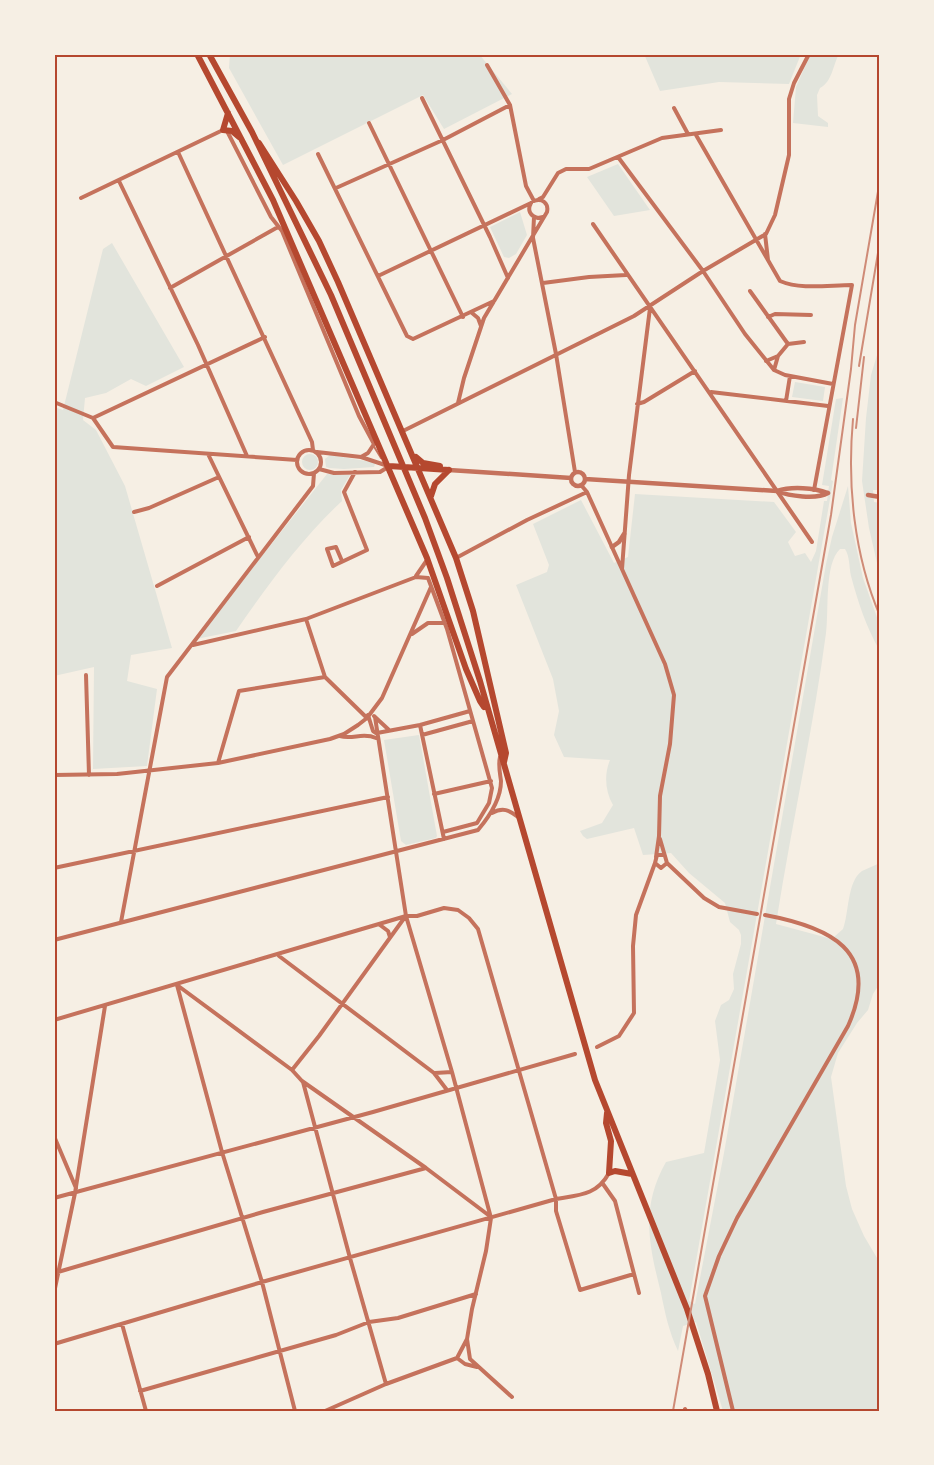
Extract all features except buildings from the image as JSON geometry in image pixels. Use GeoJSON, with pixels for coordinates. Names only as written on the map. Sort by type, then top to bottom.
{"type":"FeatureCollection","features":[{"type":"Feature","properties":{"kind":"main road"},"geometry":{"type":"LineString","coordinates":[[197,54],[273,200],[375,442],[390,466],[427,558],[431,577],[452,626],[466,669],[480,701],[487,710]]}},
{"type":"Feature","properties":{"kind":"main road"},"geometry":{"type":"LineString","coordinates":[[209,54],[256,141],[331,295],[404,467],[447,578],[477,671],[565,979],[607,1113],[687,1310],[708,1374],[717,1411]]}},
{"type":"Feature","properties":{"kind":"main road"},"geometry":{"type":"LineString","coordinates":[[228,113],[225,131],[232,131],[245,145]]}},
{"type":"Feature","properties":{"kind":"main road"},"geometry":{"type":"LineString","coordinates":[[256,141],[264,149],[285,182],[318,241],[403,431],[456,558],[489,671],[506,753],[503,765]]}},
{"type":"Feature","properties":{"kind":"main road"},"geometry":{"type":"LineString","coordinates":[[412,453],[423,463],[447,470]]}},
{"type":"Feature","properties":{"kind":"main road"},"geometry":{"type":"LineString","coordinates":[[390,466],[447,470]]}},
{"type":"Feature","properties":{"kind":"main road"},"geometry":{"type":"LineString","coordinates":[[431,496],[435,484],[447,470]]}},
{"type":"Feature","properties":{"kind":"main road"},"geometry":{"type":"LineString","coordinates":[[607,1113],[606,1123],[611,1141],[609,1173],[615,1171],[632,1174]]}},
{"type":"Feature","properties":{"kind":"street"},"geometry":{"type":"LineString","coordinates":[[403,431],[650,307],[703,271],[766,234],[776,215],[789,155],[789,99],[808,54]]}},
{"type":"Feature","properties":{"kind":"street"},"geometry":{"type":"LineString","coordinates":[[487,65],[510,105],[526,186],[534,201]]}},
{"type":"Feature","properties":{"kind":"street"},"geometry":{"type":"LineString","coordinates":[[422,98],[508,279]]}},
{"type":"Feature","properties":{"kind":"street"},"geometry":{"type":"LineString","coordinates":[[336,188],[443,140],[510,105]]}},
{"type":"Feature","properties":{"kind":"street"},"geometry":{"type":"LineString","coordinates":[[674,108],[688,134]]}},
{"type":"Feature","properties":{"kind":"street"},"geometry":{"type":"LineString","coordinates":[[369,123],[463,317]]}},
{"type":"Feature","properties":{"kind":"street"},"geometry":{"type":"LineString","coordinates":[[378,276],[543,197],[558,172],[566,169],[589,169],[662,138],[721,130]]}},
{"type":"Feature","properties":{"kind":"street"},"geometry":{"type":"LineString","coordinates":[[81,198],[225,131],[271,217],[282,231],[359,416],[375,442],[368,453],[361,457]]}},
{"type":"Feature","properties":{"kind":"street"},"geometry":{"type":"LineString","coordinates":[[696,135],[780,281],[787,284],[817,286],[852,285],[814,490]]}},
{"type":"Feature","properties":{"kind":"street"},"geometry":{"type":"LineString","coordinates":[[178,152],[265,337],[315,451],[322,461],[319,469],[314,473],[303,472],[297,465],[302,452],[308,449],[315,451],[361,457],[390,466]]}},
{"type":"Feature","properties":{"kind":"street"},"geometry":{"type":"LineString","coordinates":[[318,154],[407,336],[413,339],[463,317],[494,300]]}},
{"type":"Feature","properties":{"kind":"street"},"geometry":{"type":"LineString","coordinates":[[618,157],[703,271],[745,334],[774,370],[790,376],[833,384]]}},
{"type":"Feature","properties":{"kind":"street"},"geometry":{"type":"LineString","coordinates":[[119,181],[207,365],[247,456]]}},
{"type":"Feature","properties":{"kind":"street"},"geometry":{"type":"LineString","coordinates":[[273,200],[278,227]]}},
{"type":"Feature","properties":{"kind":"street"},"geometry":{"type":"LineString","coordinates":[[529,211],[534,201]]}},
{"type":"Feature","properties":{"kind":"street"},"geometry":{"type":"LineString","coordinates":[[458,403],[481,326],[547,212],[547,205],[544,202],[534,201]]}},
{"type":"Feature","properties":{"kind":"street"},"geometry":{"type":"LineString","coordinates":[[520,208],[529,211],[534,217],[533,238],[556,354],[575,472],[571,478]]}},
{"type":"Feature","properties":{"kind":"street"},"geometry":{"type":"LineString","coordinates":[[534,217],[544,217]]}},
{"type":"Feature","properties":{"kind":"street"},"geometry":{"type":"LineString","coordinates":[[593,224],[812,542]]}},
{"type":"Feature","properties":{"kind":"street"},"geometry":{"type":"LineString","coordinates":[[170,288],[278,227]]}},
{"type":"Feature","properties":{"kind":"street"},"geometry":{"type":"LineString","coordinates":[[766,234],[768,263]]}},
{"type":"Feature","properties":{"kind":"street"},"geometry":{"type":"LineString","coordinates":[[543,283],[627,275]]}},
{"type":"Feature","properties":{"kind":"street"},"geometry":{"type":"LineString","coordinates":[[750,291],[788,344]]}},
{"type":"Feature","properties":{"kind":"street"},"geometry":{"type":"LineString","coordinates":[[622,572],[629,482],[650,307]]}},
{"type":"Feature","properties":{"kind":"street"},"geometry":{"type":"LineString","coordinates":[[472,312],[478,318],[481,326]]}},
{"type":"Feature","properties":{"kind":"street"},"geometry":{"type":"LineString","coordinates":[[768,317],[775,314],[811,315]]}},
{"type":"Feature","properties":{"kind":"street"},"geometry":{"type":"LineString","coordinates":[[93,418],[265,337]]}},
{"type":"Feature","properties":{"kind":"street"},"geometry":{"type":"LineString","coordinates":[[774,370],[778,356],[788,344],[804,342]]}},
{"type":"Feature","properties":{"kind":"street"},"geometry":{"type":"LineString","coordinates":[[766,361],[778,356]]}},
{"type":"Feature","properties":{"kind":"street"},"geometry":{"type":"LineString","coordinates":[[638,404],[695,371]]}},
{"type":"Feature","properties":{"kind":"street"},"geometry":{"type":"LineString","coordinates":[[786,401],[790,376]]}},
{"type":"Feature","properties":{"kind":"street"},"geometry":{"type":"LineString","coordinates":[[710,392],[828,406]]}},
{"type":"Feature","properties":{"kind":"street"},"geometry":{"type":"LineString","coordinates":[[54,402],[93,418],[112,447],[297,460]]}},
{"type":"Feature","properties":{"kind":"street"},"geometry":{"type":"LineString","coordinates":[[207,453],[258,557]]}},
{"type":"Feature","properties":{"kind":"street"},"geometry":{"type":"LineString","coordinates":[[319,469],[334,473],[380,472],[390,466]]}},
{"type":"Feature","properties":{"kind":"street"},"geometry":{"type":"LineString","coordinates":[[447,470],[571,478]]}},
{"type":"Feature","properties":{"kind":"street"},"geometry":{"type":"LineString","coordinates":[[342,561],[336,547],[327,549],[333,566],[367,550],[344,492],[355,472]]}},
{"type":"Feature","properties":{"kind":"street"},"geometry":{"type":"LineString","coordinates":[[575,472],[582,473],[585,479]]}},
{"type":"Feature","properties":{"kind":"street"},"geometry":{"type":"LineString","coordinates":[[121,922],[167,677],[313,486],[314,473]]}},
{"type":"Feature","properties":{"kind":"street"},"geometry":{"type":"LineString","coordinates":[[134,512],[149,508],[219,477]]}},
{"type":"Feature","properties":{"kind":"street"},"geometry":{"type":"LineString","coordinates":[[571,478],[574,485],[582,485]]}},
{"type":"Feature","properties":{"kind":"street"},"geometry":{"type":"LineString","coordinates":[[585,479],[777,491],[792,488],[828,493],[822,496],[785,494],[777,491]]}},
{"type":"Feature","properties":{"kind":"street"},"geometry":{"type":"LineString","coordinates":[[582,485],[585,479]]}},
{"type":"Feature","properties":{"kind":"street"},"geometry":{"type":"LineString","coordinates":[[582,485],[665,664],[674,695],[670,744],[660,796],[656,857],[636,915],[633,946],[634,1002],[631,1020],[619,1036],[597,1047]]}},
{"type":"Feature","properties":{"kind":"street"},"geometry":{"type":"LineString","coordinates":[[785,494],[789,492],[808,493],[814,490]]}},
{"type":"Feature","properties":{"kind":"street"},"geometry":{"type":"LineString","coordinates":[[456,558],[586,492]]}},
{"type":"Feature","properties":{"kind":"street"},"geometry":{"type":"LineString","coordinates":[[868,495],[880,497]]}},
{"type":"Feature","properties":{"kind":"street"},"geometry":{"type":"LineString","coordinates":[[612,547],[624,534]]}},
{"type":"Feature","properties":{"kind":"street"},"geometry":{"type":"LineString","coordinates":[[157,586],[249,537]]}},
{"type":"Feature","properties":{"kind":"street"},"geometry":{"type":"LineString","coordinates":[[416,577],[427,558]]}},
{"type":"Feature","properties":{"kind":"street"},"geometry":{"type":"LineString","coordinates":[[192,645],[306,619],[416,577],[431,577],[431,587],[491,781],[492,794],[481,818],[473,825],[443,832]]}},
{"type":"Feature","properties":{"kind":"street"},"geometry":{"type":"LineString","coordinates":[[54,775],[117,774],[218,763],[340,735],[351,730],[370,716],[382,698],[431,587]]}},
{"type":"Feature","properties":{"kind":"street"},"geometry":{"type":"LineString","coordinates":[[306,619],[326,677],[389,730]]}},
{"type":"Feature","properties":{"kind":"street"},"geometry":{"type":"LineString","coordinates":[[411,634],[428,623],[443,622],[452,626]]}},
{"type":"Feature","properties":{"kind":"street"},"geometry":{"type":"LineString","coordinates":[[86,675],[89,775]]}},
{"type":"Feature","properties":{"kind":"street"},"geometry":{"type":"LineString","coordinates":[[218,763],[239,692],[326,677]]}},
{"type":"Feature","properties":{"kind":"street"},"geometry":{"type":"LineString","coordinates":[[340,735],[345,737],[365,734],[376,736],[389,730],[470,711]]}},
{"type":"Feature","properties":{"kind":"street"},"geometry":{"type":"LineString","coordinates":[[325,1411],[386,1384],[458,1358],[467,1339],[491,1218],[452,1072],[406,916],[388,797],[376,736],[378,731],[370,716]]}},
{"type":"Feature","properties":{"kind":"street"},"geometry":{"type":"LineString","coordinates":[[422,735],[473,721]]}},
{"type":"Feature","properties":{"kind":"street"},"geometry":{"type":"LineString","coordinates":[[420,724],[444,839]]}},
{"type":"Feature","properties":{"kind":"street"},"geometry":{"type":"LineString","coordinates":[[54,940],[478,830],[491,814],[501,785],[499,761],[501,756]]}},
{"type":"Feature","properties":{"kind":"street"},"geometry":{"type":"LineString","coordinates":[[434,794],[491,781]]}},
{"type":"Feature","properties":{"kind":"street"},"geometry":{"type":"LineString","coordinates":[[54,868],[388,797]]}},
{"type":"Feature","properties":{"kind":"street"},"geometry":{"type":"LineString","coordinates":[[491,814],[504,809],[509,810],[518,818]]}},
{"type":"Feature","properties":{"kind":"street"},"geometry":{"type":"LineString","coordinates":[[659,836],[667,863],[704,898],[719,907],[757,914]]}},
{"type":"Feature","properties":{"kind":"street"},"geometry":{"type":"LineString","coordinates":[[656,857],[659,854],[664,855]]}},
{"type":"Feature","properties":{"kind":"street"},"geometry":{"type":"LineString","coordinates":[[654,863],[659,867],[665,867],[667,863]]}},
{"type":"Feature","properties":{"kind":"street"},"geometry":{"type":"LineString","coordinates":[[650,876],[659,867]]}},
{"type":"Feature","properties":{"kind":"street"},"geometry":{"type":"LineString","coordinates":[[54,1020],[406,916],[417,916],[444,908],[458,910],[478,929],[580,1290],[634,1274]]}},
{"type":"Feature","properties":{"kind":"street"},"geometry":{"type":"LineString","coordinates":[[733,1411],[705,1296],[719,1256],[737,1218],[848,1026],[856,1009],[859,995],[855,965],[847,950],[838,940],[797,921],[765,915]]}},
{"type":"Feature","properties":{"kind":"street"},"geometry":{"type":"LineString","coordinates":[[292,1070],[406,916]]}},
{"type":"Feature","properties":{"kind":"street"},"geometry":{"type":"LineString","coordinates":[[380,924],[388,931],[390,937]]}},
{"type":"Feature","properties":{"kind":"street"},"geometry":{"type":"LineString","coordinates":[[278,955],[434,1073],[447,1090]]}},
{"type":"Feature","properties":{"kind":"street"},"geometry":{"type":"LineString","coordinates":[[177,985],[292,1070],[302,1081],[426,1168],[491,1218]]}},
{"type":"Feature","properties":{"kind":"street"},"geometry":{"type":"LineString","coordinates":[[177,985],[222,1152],[262,1282],[295,1411]]}},
{"type":"Feature","properties":{"kind":"street"},"geometry":{"type":"LineString","coordinates":[[54,1293],[76,1191],[105,1006]]}},
{"type":"Feature","properties":{"kind":"street"},"geometry":{"type":"LineString","coordinates":[[54,1198],[316,1128],[575,1054]]}},
{"type":"Feature","properties":{"kind":"street"},"geometry":{"type":"LineString","coordinates":[[434,1073],[452,1072]]}},
{"type":"Feature","properties":{"kind":"street"},"geometry":{"type":"LineString","coordinates":[[302,1081],[386,1384]]}},
{"type":"Feature","properties":{"kind":"street"},"geometry":{"type":"LineString","coordinates":[[54,1136],[76,1191]]}},
{"type":"Feature","properties":{"kind":"street"},"geometry":{"type":"LineString","coordinates":[[58,1272],[426,1168]]}},
{"type":"Feature","properties":{"kind":"street"},"geometry":{"type":"LineString","coordinates":[[54,1344],[262,1282],[556,1199],[591,1192],[603,1184],[609,1173]]}},
{"type":"Feature","properties":{"kind":"street"},"geometry":{"type":"LineString","coordinates":[[603,1184],[615,1201],[639,1293]]}},
{"type":"Feature","properties":{"kind":"street"},"geometry":{"type":"LineString","coordinates":[[140,1391],[336,1335],[369,1322],[398,1318],[477,1294]]}},
{"type":"Feature","properties":{"kind":"street"},"geometry":{"type":"LineString","coordinates":[[122,1324],[146,1411]]}},
{"type":"Feature","properties":{"kind":"street"},"geometry":{"type":"LineString","coordinates":[[467,1339],[470,1359],[512,1397]]}},
{"type":"Feature","properties":{"kind":"street"},"geometry":{"type":"LineString","coordinates":[[458,1358],[465,1364],[477,1367]]}},
{"type":"Feature","properties":{"kind":"shaded area"},"geometry":{"type":"Polygon","coordinates":[[[230,54],[479,54],[512,94],[444,129],[423,95],[283,165],[229,68],[230,54]]]}},
{"type":"Feature","properties":{"kind":"shaded area"},"geometry":{"type":"Polygon","coordinates":[[[644,54],[801,54],[789,84],[719,82],[660,91],[644,54]]]}},
{"type":"Feature","properties":{"kind":"shaded area"},"geometry":{"type":"Polygon","coordinates":[[[839,54],[830,78],[820,88],[817,95],[818,116],[828,123],[828,127],[793,123],[796,87],[810,55],[839,54]]]}},
{"type":"Feature","properties":{"kind":"shaded area"},"geometry":{"type":"Polygon","coordinates":[[[618,164],[650,210],[614,216],[587,177],[618,164]]]}},
{"type":"Feature","properties":{"kind":"shaded area"},"geometry":{"type":"Polygon","coordinates":[[[520,212],[527,235],[516,254],[509,258],[504,257],[490,227],[520,212]]]}},
{"type":"Feature","properties":{"kind":"shaded area"},"geometry":{"type":"Polygon","coordinates":[[[112,243],[184,367],[146,386],[131,379],[106,393],[85,398],[83,420],[96,430],[125,486],[172,648],[131,655],[127,681],[157,689],[147,766],[93,769],[94,667],[54,676],[54,407],[63,410],[103,249],[112,243]]]}},
{"type":"Feature","properties":{"kind":"shaded area"},"geometry":{"type":"Polygon","coordinates":[[[880,345],[880,386],[877,392],[880,392],[880,485],[877,485],[877,490],[873,490],[874,502],[880,503],[880,576],[869,528],[862,481],[871,375],[880,345]]]}},
{"type":"Feature","properties":{"kind":"shaded area"},"geometry":{"type":"Polygon","coordinates":[[[795,382],[825,387],[823,401],[792,397],[795,382]]]}},
{"type":"Feature","properties":{"kind":"shaded area"},"geometry":{"type":"Polygon","coordinates":[[[843,398],[830,499],[689,1301],[695,1304],[724,1153],[826,564],[848,486],[851,523],[863,578],[880,626],[880,651],[860,605],[851,576],[847,552],[845,549],[840,549],[831,565],[829,576],[826,633],[821,670],[776,924],[828,938],[834,937],[843,929],[851,890],[857,876],[862,871],[880,863],[880,983],[873,994],[868,1010],[838,1053],[831,1077],[846,1186],[852,1209],[880,1263],[880,1411],[723,1411],[696,1322],[683,1326],[678,1351],[672,1337],[653,1259],[649,1227],[653,1195],[666,1162],[704,1153],[720,1060],[715,1021],[721,1005],[729,1000],[734,989],[733,974],[741,944],[741,935],[730,922],[725,903],[689,873],[671,853],[643,855],[634,828],[587,839],[583,836],[580,831],[602,823],[613,805],[606,782],[610,760],[564,757],[554,735],[559,711],[553,679],[516,585],[547,572],[549,565],[533,524],[581,500],[614,563],[628,557],[635,494],[774,502],[796,532],[788,542],[795,556],[805,553],[811,562],[816,551],[824,501],[827,501],[829,486],[822,485],[836,399],[843,398]]]}},
{"type":"Feature","properties":{"kind":"shaded area"},"geometry":{"type":"Polygon","coordinates":[[[307,454],[313,454],[318,462],[316,468],[307,470],[302,465],[302,459],[307,454]]]}},
{"type":"Feature","properties":{"kind":"shaded area"},"geometry":{"type":"Polygon","coordinates":[[[330,455],[375,464],[374,467],[329,468],[326,467],[325,459],[330,455]]]}},
{"type":"Feature","properties":{"kind":"shaded area"},"geometry":{"type":"Polygon","coordinates":[[[327,474],[350,475],[341,490],[342,501],[286,563],[236,631],[196,639],[327,474]]]}},
{"type":"Feature","properties":{"kind":"shaded area"},"geometry":{"type":"Polygon","coordinates":[[[419,735],[437,836],[406,845],[401,841],[384,740],[419,735]]]}},
{"type":"Feature","properties":{"kind":"railway"},"geometry":{"type":"LineString","coordinates":[[673,1411],[831,515],[855,325],[880,180]]}},
{"type":"Feature","properties":{"kind":"railway"},"geometry":{"type":"LineString","coordinates":[[859,366],[880,241]]}},
{"type":"Feature","properties":{"kind":"railway"},"geometry":{"type":"LineString","coordinates":[[856,428],[864,357]]}},
{"type":"Feature","properties":{"kind":"railway"},"geometry":{"type":"LineString","coordinates":[[853,419],[851,469],[854,519],[864,569],[880,616]]}}]}
